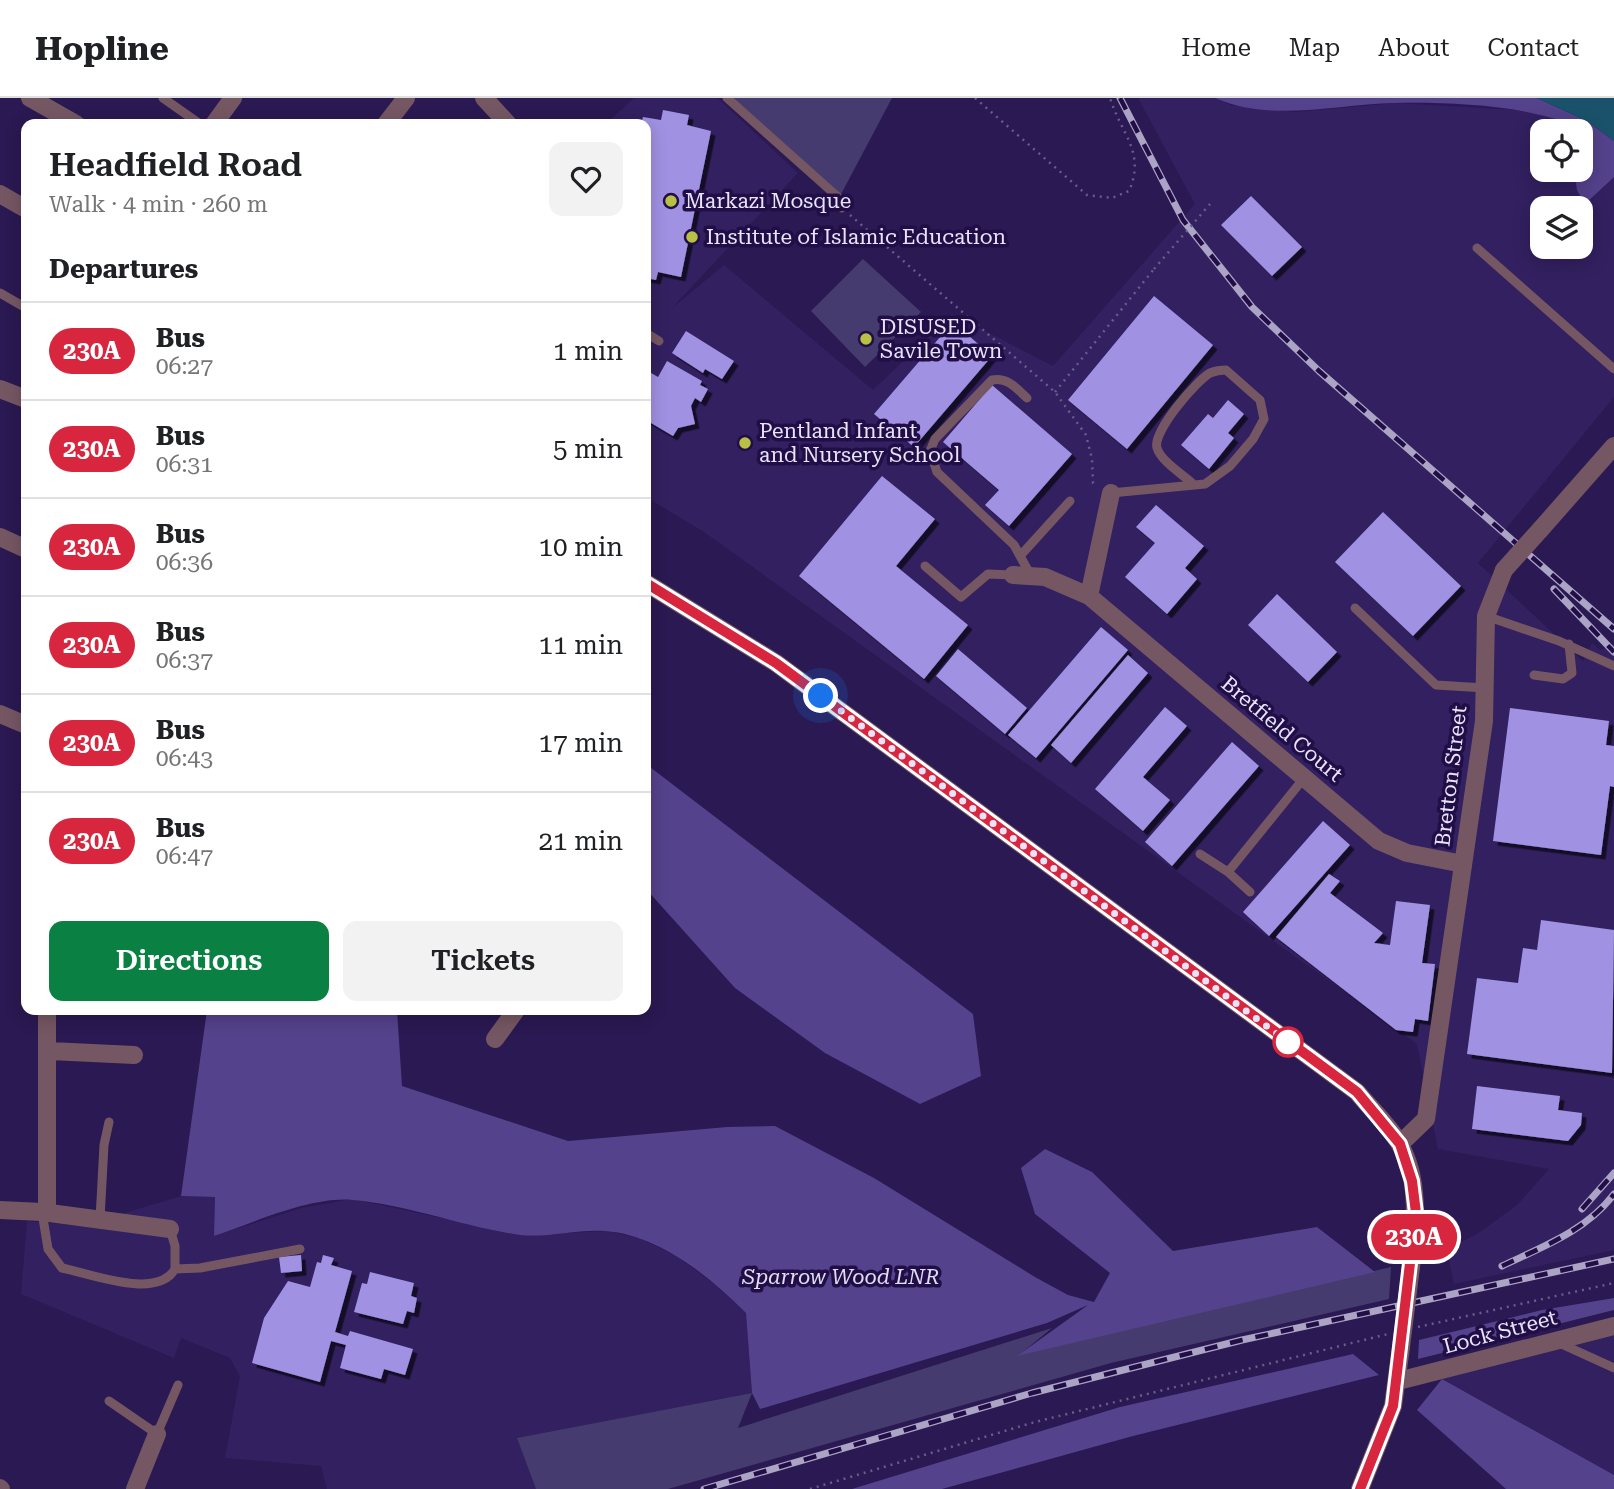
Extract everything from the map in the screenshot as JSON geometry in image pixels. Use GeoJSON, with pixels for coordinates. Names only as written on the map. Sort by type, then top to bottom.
{"type":"FeatureCollection","features":[{"type":"Feature","properties":{"kind":"street"},"geometry":{"type":"LineString","coordinates":[[30,98],[67,119]]}},
{"type":"Feature","properties":{"kind":"street"},"geometry":{"type":"LineString","coordinates":[[218,119],[233,98]]}},
{"type":"Feature","properties":{"kind":"street"},"geometry":{"type":"LineString","coordinates":[[390,119],[406,98]]}},
{"type":"Feature","properties":{"kind":"street"},"geometry":{"type":"LineString","coordinates":[[484,98],[503,119]]}},
{"type":"Feature","properties":{"kind":"street"},"geometry":{"type":"LineString","coordinates":[[0,194],[21,206]]}},
{"type":"Feature","properties":{"kind":"street"},"geometry":{"type":"LineString","coordinates":[[0,390],[21,397]]}},
{"type":"Feature","properties":{"kind":"street","name":"Bretton Street"},"geometry":{"type":"LineString","coordinates":[[1400,1144],[1426,1119],[1484,721],[1486,616],[1504,570],[1614,446]]}},
{"type":"Feature","properties":{"kind":"street"},"geometry":{"type":"LineString","coordinates":[[1089,596],[1111,493]]}},
{"type":"Feature","properties":{"kind":"street"},"geometry":{"type":"LineString","coordinates":[[0,537],[21,547]]}},
{"type":"Feature","properties":{"kind":"street","name":"Bretfield Court"},"geometry":{"type":"LineString","coordinates":[[1022,575],[1045,576],[1089,596],[1379,841],[1407,853],[1463,864]]}},
{"type":"Feature","properties":{"kind":"street"},"geometry":{"type":"LineString","coordinates":[[651,586],[776,663],[1357,1092],[1400,1144],[1412,1181],[1416,1213],[1400,1340],[1398,1381],[1393,1406],[1360,1489]]}},
{"type":"Feature","properties":{"kind":"street"},"geometry":{"type":"LineString","coordinates":[[0,714],[21,723]]}},
{"type":"Feature","properties":{"kind":"street"},"geometry":{"type":"LineString","coordinates":[[45,1212],[50,1051],[47,1015]]}},
{"type":"Feature","properties":{"kind":"street"},"geometry":{"type":"LineString","coordinates":[[495,1039],[512,1015]]}},
{"type":"Feature","properties":{"kind":"street"},"geometry":{"type":"LineString","coordinates":[[50,1051],[134,1055]]}},
{"type":"Feature","properties":{"kind":"street"},"geometry":{"type":"LineString","coordinates":[[0,1210],[45,1212],[170,1229]]}},
{"type":"Feature","properties":{"kind":"street","name":"Lock Street"},"geometry":{"type":"LineString","coordinates":[[1398,1381],[1614,1326]]}},
{"type":"Feature","properties":{"kind":"street"},"geometry":{"type":"LineString","coordinates":[[135,1489],[158,1434]]}},
{"type":"Feature","properties":{"kind":"lane"},"geometry":{"type":"LineString","coordinates":[[163,98],[193,119]]}},
{"type":"Feature","properties":{"kind":"lane"},"geometry":{"type":"LineString","coordinates":[[727,98],[839,198],[842,208]]}},
{"type":"Feature","properties":{"kind":"lane"},"geometry":{"type":"LineString","coordinates":[[1477,247],[1614,369]]}},
{"type":"Feature","properties":{"kind":"lane"},"geometry":{"type":"LineString","coordinates":[[0,293],[21,305]]}},
{"type":"Feature","properties":{"kind":"lane"},"geometry":{"type":"LineString","coordinates":[[651,336],[659,341]]}},
{"type":"Feature","properties":{"kind":"lane"},"geometry":{"type":"LineString","coordinates":[[1111,493],[1192,483],[1205,484],[1230,466],[1253,439],[1265,419],[1260,400],[1226,370],[1208,374],[1182,401],[1157,438],[1157,448],[1163,456],[1192,483]]}},
{"type":"Feature","properties":{"kind":"lane"},"geometry":{"type":"LineString","coordinates":[[925,566],[961,597],[988,574],[1022,575],[1020,556],[1014,545],[945,481],[932,463],[930,451],[935,439],[992,380],[1001,378],[1027,398]]}},
{"type":"Feature","properties":{"kind":"lane"},"geometry":{"type":"LineString","coordinates":[[1020,556],[1070,502]]}},
{"type":"Feature","properties":{"kind":"lane"},"geometry":{"type":"LineString","coordinates":[[1355,608],[1436,685],[1485,688]]}},
{"type":"Feature","properties":{"kind":"lane"},"geometry":{"type":"LineString","coordinates":[[1486,616],[1569,645],[1614,666]]}},
{"type":"Feature","properties":{"kind":"lane"},"geometry":{"type":"LineString","coordinates":[[1534,675],[1563,679],[1572,673],[1569,645]]}},
{"type":"Feature","properties":{"kind":"lane"},"geometry":{"type":"LineString","coordinates":[[1228,872],[1304,778]]}},
{"type":"Feature","properties":{"kind":"lane"},"geometry":{"type":"LineString","coordinates":[[1200,854],[1228,872],[1250,892]]}},
{"type":"Feature","properties":{"kind":"lane"},"geometry":{"type":"LineString","coordinates":[[100,1219],[104,1145],[109,1122]]}},
{"type":"Feature","properties":{"kind":"lane"},"geometry":{"type":"LineString","coordinates":[[45,1212],[48,1249],[62,1268],[142,1285],[162,1282],[175,1269],[200,1268],[300,1249]]}},
{"type":"Feature","properties":{"kind":"lane"},"geometry":{"type":"LineString","coordinates":[[170,1229],[175,1246],[175,1269]]}},
{"type":"Feature","properties":{"kind":"lane"},"geometry":{"type":"LineString","coordinates":[[1556,1341],[1614,1368]]}},
{"type":"Feature","properties":{"kind":"lane"},"geometry":{"type":"LineString","coordinates":[[109,1401],[158,1434],[178,1385]]}},
{"type":"Feature","properties":{"kind":"path"},"geometry":{"type":"LineString","coordinates":[[975,98],[1087,195],[1112,198],[1129,191],[1137,172],[1135,156],[1110,98]]}},
{"type":"Feature","properties":{"kind":"path"},"geometry":{"type":"LineString","coordinates":[[1055,392],[1210,204]]}},
{"type":"Feature","properties":{"kind":"path"},"geometry":{"type":"LineString","coordinates":[[842,208],[1055,392],[1086,435],[1092,459],[1093,483],[1111,493]]}},
{"type":"Feature","properties":{"kind":"path"},"geometry":{"type":"LineString","coordinates":[[1410,1329],[1614,1283]]}},
{"type":"Feature","properties":{"kind":"path"},"geometry":{"type":"LineString","coordinates":[[810,1489],[1035,1422],[1400,1340]]}},
{"type":"Feature","properties":{"kind":"shaded area"},"geometry":{"type":"Polygon","coordinates":[[[634,98],[718,98],[798,173],[672,308],[724,265],[873,390],[952,314],[1053,366],[1195,204],[1138,98],[1215,98],[1231,105],[1296,112],[1396,103],[1533,111],[1556,119],[1530,119],[1530,182],[1593,182],[1593,168],[1614,165],[1614,397],[1478,563],[1583,661],[1592,643],[1600,650],[1614,644],[1614,1250],[1454,1284],[1447,1250],[1480,1232],[1517,1205],[1549,1169],[1438,1149],[1417,1044],[704,532],[651,500],[651,119],[611,119],[634,98]]]}},
{"type":"Feature","properties":{"kind":"shaded area"},"geometry":{"type":"Polygon","coordinates":[[[733,98],[892,98],[839,198],[733,98]]]}},
{"type":"Feature","properties":{"kind":"shaded area","name":"DISUSED Savile Town"},"geometry":{"type":"Polygon","coordinates":[[[863,259],[921,312],[865,367],[811,311],[863,259]]]}},
{"type":"Feature","properties":{"kind":"shaded area"},"geometry":{"type":"Polygon","coordinates":[[[181,1196],[215,1197],[214,1236],[301,1208],[352,1199],[522,1235],[606,1231],[640,1238],[676,1256],[724,1291],[746,1313],[752,1393],[518,1438],[536,1489],[327,1489],[321,1466],[225,1458],[240,1376],[230,1358],[181,1338],[174,1358],[21,1294],[27,1221],[82,1226],[181,1196]]]}},
{"type":"Feature","properties":{"kind":"shaded area"},"geometry":{"type":"Polygon","coordinates":[[[1391,1267],[1389,1299],[1111,1363],[668,1489],[536,1489],[517,1438],[752,1393],[738,1428],[1052,1328],[1019,1355],[1391,1267]]]}},
{"type":"Feature","properties":{"kind":"shaded area"},"geometry":{"type":"Polygon","coordinates":[[[1614,1330],[1614,1475],[1442,1379],[1614,1330]]]}},
{"type":"Feature","properties":{"kind":"green space"},"geometry":{"type":"Polygon","coordinates":[[[1215,98],[1537,98],[1583,119],[1556,119],[1526,112],[1459,104],[1373,104],[1281,111],[1237,105],[1215,98]]]}},
{"type":"Feature","properties":{"kind":"green space"},"geometry":{"type":"Polygon","coordinates":[[[1593,125],[1614,141],[1614,177],[1593,197],[1580,196],[1576,182],[1593,182],[1593,125]]]}},
{"type":"Feature","properties":{"kind":"green space"},"geometry":{"type":"Polygon","coordinates":[[[651,768],[973,1014],[981,1076],[920,1104],[825,1053],[735,988],[651,895],[651,768]]]}},
{"type":"Feature","properties":{"kind":"green space","name":"Sparrow Wood LNR"},"geometry":{"type":"Polygon","coordinates":[[[206,1015],[397,1015],[402,1086],[568,1141],[727,1127],[775,1126],[874,1178],[1035,1277],[1068,1295],[1094,1302],[1110,1273],[1035,1214],[1021,1168],[1045,1149],[1092,1172],[1173,1251],[1317,1227],[1375,1272],[1017,1356],[1088,1305],[1047,1323],[760,1409],[752,1393],[746,1313],[699,1272],[645,1240],[605,1231],[520,1235],[395,1206],[353,1200],[301,1206],[214,1236],[215,1197],[181,1196],[206,1015]]]}},
{"type":"Feature","properties":{"kind":"green space"},"geometry":{"type":"Polygon","coordinates":[[[1614,1298],[1614,1310],[1418,1359],[1419,1340],[1542,1310],[1614,1298]]]}},
{"type":"Feature","properties":{"kind":"green space"},"geometry":{"type":"Polygon","coordinates":[[[1353,1354],[1379,1375],[1133,1436],[942,1489],[852,1489],[1120,1407],[1353,1354]]]}},
{"type":"Feature","properties":{"kind":"green space"},"geometry":{"type":"Polygon","coordinates":[[[1442,1379],[1614,1475],[1614,1489],[1506,1489],[1417,1410],[1442,1379]]]}},
{"type":"Feature","properties":{"kind":"water"},"geometry":{"type":"Polygon","coordinates":[[[1537,98],[1614,98],[1614,141],[1593,125],[1593,119],[1583,119],[1537,98]]]}},
{"type":"Feature","properties":{"kind":"building","name":"Markazi Mosque"},"geometry":{"type":"Polygon","coordinates":[[[663,110],[689,115],[687,125],[711,131],[681,277],[658,272],[656,280],[651,279],[651,119],[642,119],[643,117],[661,120],[663,110]]]}},
{"type":"Feature","properties":{"kind":"building"},"geometry":{"type":"Polygon","coordinates":[[[1251,196],[1302,247],[1272,276],[1221,225],[1251,196]]]}},
{"type":"Feature","properties":{"kind":"building"},"geometry":{"type":"Polygon","coordinates":[[[1154,296],[1213,345],[1127,449],[1068,400],[1154,296]]]}},
{"type":"Feature","properties":{"kind":"building"},"geometry":{"type":"Polygon","coordinates":[[[953,322],[992,356],[914,447],[874,414],[953,322]]]}},
{"type":"Feature","properties":{"kind":"building"},"geometry":{"type":"Polygon","coordinates":[[[686,331],[734,361],[722,379],[705,369],[703,373],[672,353],[686,331]]]}},
{"type":"Feature","properties":{"kind":"building"},"geometry":{"type":"Polygon","coordinates":[[[667,361],[702,381],[700,385],[708,389],[701,402],[695,398],[691,406],[695,424],[678,428],[673,436],[651,423],[651,373],[658,377],[667,361]]]}},
{"type":"Feature","properties":{"kind":"building"},"geometry":{"type":"Polygon","coordinates":[[[992,385],[1072,454],[1009,526],[985,505],[999,490],[943,442],[992,385]]]}},
{"type":"Feature","properties":{"kind":"building"},"geometry":{"type":"Polygon","coordinates":[[[1228,400],[1244,414],[1228,433],[1234,438],[1209,469],[1181,445],[1208,414],[1213,418],[1228,400]]]}},
{"type":"Feature","properties":{"kind":"building"},"geometry":{"type":"Polygon","coordinates":[[[882,476],[935,519],[896,566],[968,625],[924,679],[799,576],[882,476]]]}},
{"type":"Feature","properties":{"kind":"building"},"geometry":{"type":"Polygon","coordinates":[[[1156,505],[1204,546],[1185,568],[1197,579],[1167,614],[1125,577],[1155,543],[1136,527],[1156,505]]]}},
{"type":"Feature","properties":{"kind":"building"},"geometry":{"type":"Polygon","coordinates":[[[1383,512],[1461,586],[1413,636],[1335,562],[1383,512]]]}},
{"type":"Feature","properties":{"kind":"building"},"geometry":{"type":"Polygon","coordinates":[[[1277,594],[1337,652],[1308,682],[1248,625],[1277,594]]]}},
{"type":"Feature","properties":{"kind":"building"},"geometry":{"type":"Polygon","coordinates":[[[1101,627],[1128,650],[1036,758],[1008,735],[1101,627]]]}},
{"type":"Feature","properties":{"kind":"building"},"geometry":{"type":"Polygon","coordinates":[[[958,649],[1027,708],[1005,734],[936,676],[958,649]]]}},
{"type":"Feature","properties":{"kind":"building"},"geometry":{"type":"Polygon","coordinates":[[[1128,655],[1148,673],[1071,763],[1051,745],[1128,655]]]}},
{"type":"Feature","properties":{"kind":"building"},"geometry":{"type":"Polygon","coordinates":[[[1165,707],[1187,726],[1143,777],[1170,800],[1143,831],[1095,789],[1165,707]]]}},
{"type":"Feature","properties":{"kind":"building"},"geometry":{"type":"Polygon","coordinates":[[[1510,708],[1609,721],[1606,745],[1614,746],[1614,787],[1610,786],[1601,855],[1493,841],[1510,708]]]}},
{"type":"Feature","properties":{"kind":"building"},"geometry":{"type":"Polygon","coordinates":[[[1232,742],[1259,766],[1172,866],[1145,842],[1232,742]]]}},
{"type":"Feature","properties":{"kind":"building"},"geometry":{"type":"Polygon","coordinates":[[[1323,821],[1350,845],[1269,936],[1243,912],[1323,821]]]}},
{"type":"Feature","properties":{"kind":"building"},"geometry":{"type":"Polygon","coordinates":[[[1329,874],[1340,881],[1330,893],[1383,933],[1374,943],[1390,945],[1396,901],[1430,905],[1422,963],[1435,964],[1428,1021],[1415,1019],[1413,1032],[1396,1030],[1276,937],[1329,874]]]}},
{"type":"Feature","properties":{"kind":"building"},"geometry":{"type":"Polygon","coordinates":[[[1541,920],[1614,930],[1612,1073],[1467,1054],[1477,978],[1518,983],[1523,948],[1537,950],[1541,920]]]}},
{"type":"Feature","properties":{"kind":"building"},"geometry":{"type":"Polygon","coordinates":[[[1477,1086],[1560,1096],[1558,1110],[1582,1113],[1581,1125],[1568,1141],[1472,1129],[1477,1086]]]}},
{"type":"Feature","properties":{"kind":"building"},"geometry":{"type":"Polygon","coordinates":[[[301,1255],[302,1271],[281,1273],[279,1257],[301,1255]]]}},
{"type":"Feature","properties":{"kind":"building"},"geometry":{"type":"Polygon","coordinates":[[[323,1255],[334,1258],[331,1265],[352,1271],[335,1332],[348,1336],[350,1331],[413,1349],[405,1375],[384,1369],[381,1379],[340,1368],[346,1345],[331,1341],[320,1382],[252,1363],[264,1318],[288,1281],[310,1287],[317,1262],[321,1263],[323,1255]]]}},
{"type":"Feature","properties":{"kind":"building"},"geometry":{"type":"Polygon","coordinates":[[[370,1272],[414,1283],[411,1296],[417,1298],[414,1313],[407,1311],[403,1324],[354,1312],[362,1283],[367,1284],[370,1272]]]}},
{"type":"Feature","properties":{"kind":"railway"},"geometry":{"type":"LineString","coordinates":[[1120,98],[1183,220],[1252,307],[1319,371],[1614,629]]}},
{"type":"Feature","properties":{"kind":"railway"},"geometry":{"type":"LineString","coordinates":[[1554,589],[1614,652]]}},
{"type":"Feature","properties":{"kind":"railway"},"geometry":{"type":"LineString","coordinates":[[1582,1209],[1614,1173]]}},
{"type":"Feature","properties":{"kind":"railway"},"geometry":{"type":"LineString","coordinates":[[1502,1266],[1577,1228],[1603,1207],[1614,1194]]}},
{"type":"Feature","properties":{"kind":"railway"},"geometry":{"type":"LineString","coordinates":[[704,1489],[1032,1393],[1242,1340],[1614,1259]]}},
{"type":"Feature","properties":{"kind":"bus line","name":"230A"},"geometry":{"type":"LineString","coordinates":[[651,586],[776,663],[1357,1092],[1400,1144],[1412,1181],[1416,1213],[1398,1381],[1393,1406],[1360,1489]]}},
{"type":"Feature","properties":{"kind":"place","name":"Markazi Mosque"},"geometry":{"type":"Point","coordinates":[671,201]}},
{"type":"Feature","properties":{"kind":"place","name":"Institute of Islamic Education"},"geometry":{"type":"Point","coordinates":[692,237]}},
{"type":"Feature","properties":{"kind":"place","name":"DISUSED Savile Town"},"geometry":{"type":"Point","coordinates":[866,339]}},
{"type":"Feature","properties":{"kind":"place","name":"Pentland Infant and Nursery School"},"geometry":{"type":"Point","coordinates":[745,443]}},
{"type":"Feature","properties":{"kind":"route"},"geometry":{"type":"LineString","coordinates":[[821,696],[1290,1043],[1288,1042]]}}]}
